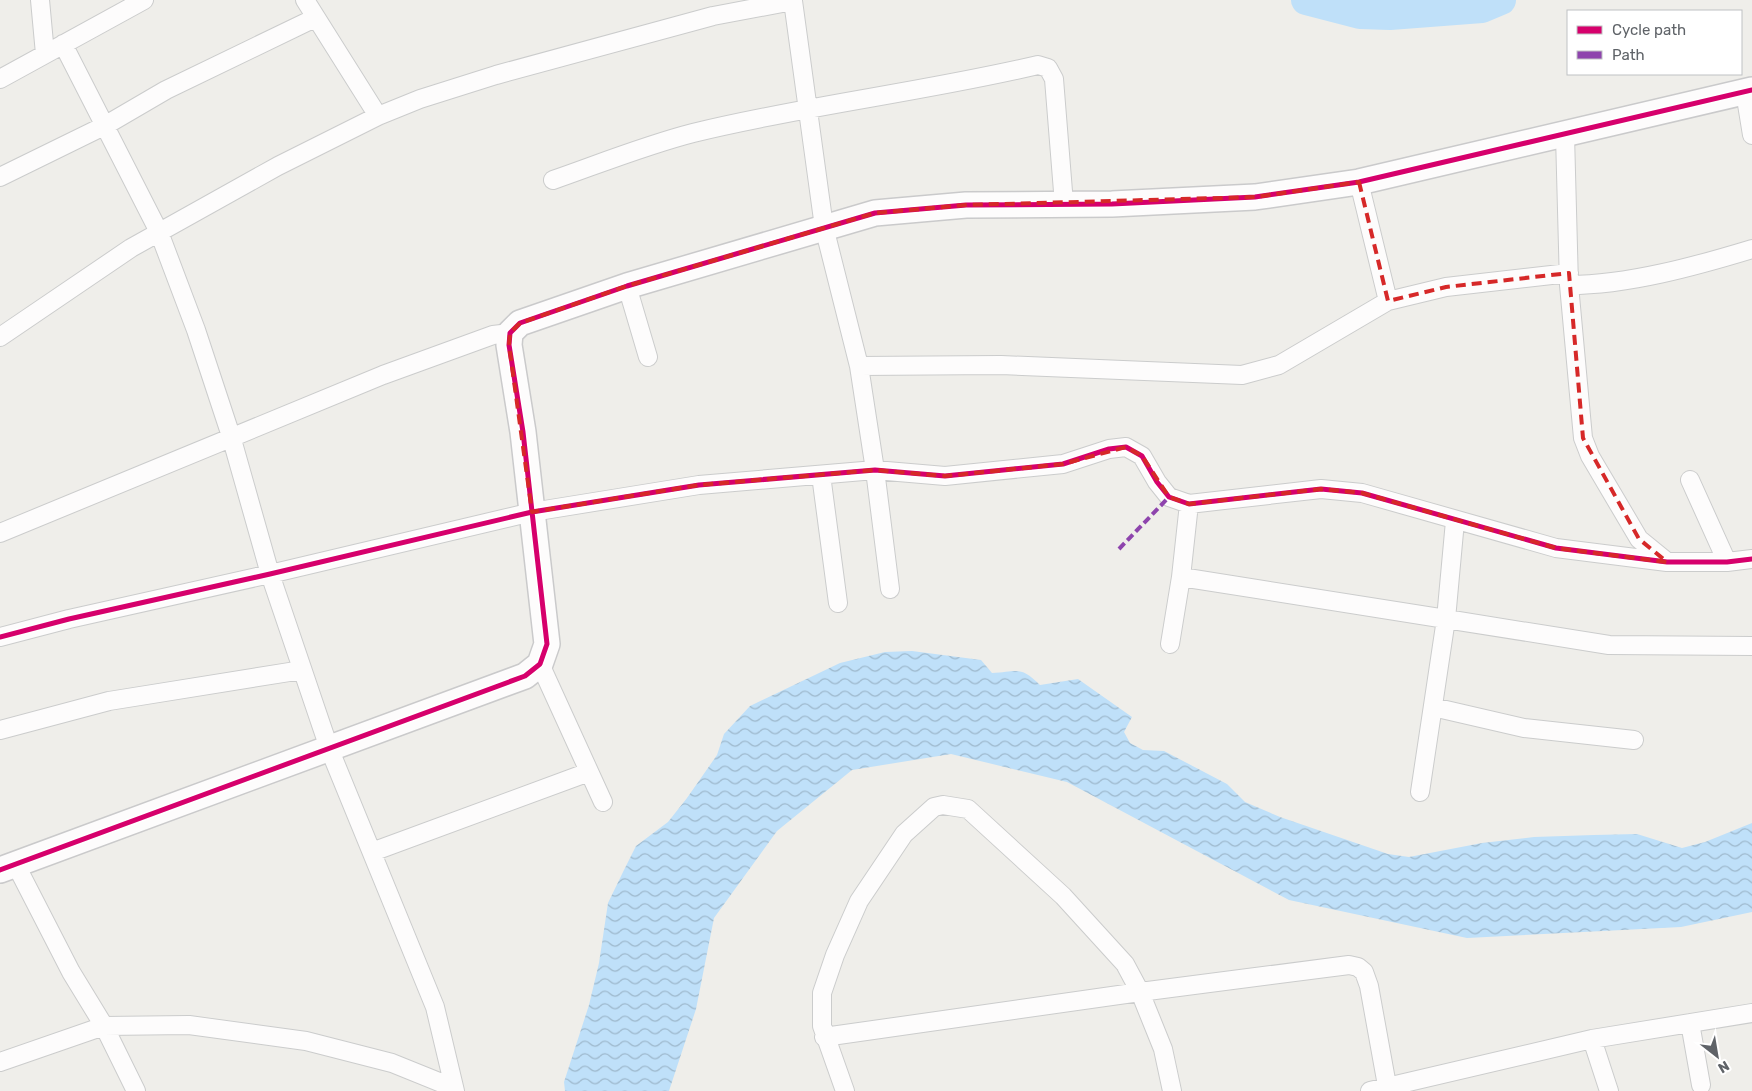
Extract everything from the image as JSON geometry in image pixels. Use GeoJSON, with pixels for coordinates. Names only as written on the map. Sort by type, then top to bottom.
{"type":"FeatureCollection","features":[{"type":"Feature","properties":{"kind":"street"},"geometry":{"type":"LineString","coordinates":[[40,0],[45,54]]}},
{"type":"Feature","properties":{"kind":"street"},"geometry":{"type":"LineString","coordinates":[[0,79],[144,0]]}},
{"type":"Feature","properties":{"kind":"street"},"geometry":{"type":"LineString","coordinates":[[304,0],[378,116]]}},
{"type":"Feature","properties":{"kind":"street"},"geometry":{"type":"LineString","coordinates":[[0,337],[131,248],[378,116],[420,99],[496,75],[713,16],[794,0],[824,227],[859,366],[875,470],[890,589]]}},
{"type":"Feature","properties":{"kind":"street"},"geometry":{"type":"LineString","coordinates":[[0,178],[106,125],[166,90],[315,18]]}},
{"type":"Feature","properties":{"kind":"street"},"geometry":{"type":"LineString","coordinates":[[63,44],[159,232],[196,330],[231,436],[270,574],[302,670],[329,748],[435,1007],[454,1089]]}},
{"type":"Feature","properties":{"kind":"street"},"geometry":{"type":"LineString","coordinates":[[553,180],[691,134],[807,109],[962,83],[1038,65],[1048,68],[1054,79],[1064,204]]}},
{"type":"Feature","properties":{"kind":"street"},"geometry":{"type":"LineString","coordinates":[[0,533],[231,436],[384,375],[493,335],[510,332],[520,323],[627,286],[875,213],[966,205],[1064,204],[1256,197],[1359,182],[1749,91],[1752,135]]}},
{"type":"Feature","properties":{"kind":"street"},"geometry":{"type":"LineString","coordinates":[[1565,135],[1569,279],[1583,438],[1590,456],[1639,539],[1667,562]]}},
{"type":"Feature","properties":{"kind":"street"},"geometry":{"type":"LineString","coordinates":[[1359,182],[1388,301]]}},
{"type":"Feature","properties":{"kind":"street"},"geometry":{"type":"LineString","coordinates":[[859,366],[1001,365],[1242,375],[1279,365],[1388,301],[1446,287],[1569,279],[1593,285],[1652,274],[1752,249]]}},
{"type":"Feature","properties":{"kind":"street"},"geometry":{"type":"LineString","coordinates":[[627,286],[648,357]]}},
{"type":"Feature","properties":{"kind":"street"},"geometry":{"type":"LineString","coordinates":[[136,1091],[104,1026],[8,868],[525,676],[540,664],[547,644],[532,512],[509,345],[510,332]]}},
{"type":"Feature","properties":{"kind":"street"},"geometry":{"type":"LineString","coordinates":[[0,637],[69,619],[532,512],[699,485],[875,470],[955,475],[1063,464],[1110,449],[1126,447],[1142,456],[1157,482],[1169,497],[1189,504],[1321,489],[1362,493],[1455,521],[1556,548],[1667,562],[1727,562],[1752,559]]}},
{"type":"Feature","properties":{"kind":"street"},"geometry":{"type":"LineString","coordinates":[[821,475],[838,603]]}},
{"type":"Feature","properties":{"kind":"street"},"geometry":{"type":"LineString","coordinates":[[1690,480],[1727,562]]}},
{"type":"Feature","properties":{"kind":"street"},"geometry":{"type":"LineString","coordinates":[[1170,644],[1181,577],[1189,504]]}},
{"type":"Feature","properties":{"kind":"street"},"geometry":{"type":"LineString","coordinates":[[1420,792],[1446,619],[1455,521]]}},
{"type":"Feature","properties":{"kind":"street"},"geometry":{"type":"LineString","coordinates":[[1181,577],[1609,645],[1752,646]]}},
{"type":"Feature","properties":{"kind":"street"},"geometry":{"type":"LineString","coordinates":[[540,664],[603,802]]}},
{"type":"Feature","properties":{"kind":"street"},"geometry":{"type":"LineString","coordinates":[[0,730],[109,701],[302,670]]}},
{"type":"Feature","properties":{"kind":"street"},"geometry":{"type":"LineString","coordinates":[[1433,707],[1524,728],[1634,740]]}},
{"type":"Feature","properties":{"kind":"street"},"geometry":{"type":"LineString","coordinates":[[372,852],[589,772]]}},
{"type":"Feature","properties":{"kind":"street"},"geometry":{"type":"LineString","coordinates":[[845,1091],[824,1037],[822,1026],[822,994],[835,955],[859,902],[904,834],[928,811],[943,805],[968,809],[1063,896],[1125,964],[1140,992],[1163,1049],[1172,1091]]}},
{"type":"Feature","properties":{"kind":"street"},"geometry":{"type":"LineString","coordinates":[[824,1037],[1140,992],[1332,967],[1358,967],[1364,972],[1369,986],[1388,1089]]}},
{"type":"Feature","properties":{"kind":"street"},"geometry":{"type":"LineString","coordinates":[[1370,1091],[1388,1089],[1592,1038],[1752,1013]]}},
{"type":"Feature","properties":{"kind":"street"},"geometry":{"type":"LineString","coordinates":[[1690,1023],[1701,1085]]}},
{"type":"Feature","properties":{"kind":"street"},"geometry":{"type":"LineString","coordinates":[[0,1062],[104,1026],[189,1025],[306,1041],[392,1063],[454,1089]]}},
{"type":"Feature","properties":{"kind":"street"},"geometry":{"type":"LineString","coordinates":[[1592,1038],[1609,1091]]}},
{"type":"Feature","properties":{"kind":"highlighted area"},"geometry":{"type":"Polygon","coordinates":[[[1359,182],[1388,301],[1446,287],[1569,273],[1583,438],[1639,539],[1667,562],[1556,548],[1362,493],[1321,489],[1189,504],[1169,497],[1142,456],[1126,447],[1063,464],[945,476],[875,470],[699,485],[532,512],[509,345],[510,333],[520,323],[627,286],[875,213],[966,205],[1255,197],[1359,182]]]}},
{"type":"Feature","properties":{"kind":"water"},"geometry":{"type":"Polygon","coordinates":[[[912,651],[981,660],[992,673],[1023,672],[1040,685],[1078,679],[1132,717],[1124,732],[1130,743],[1143,750],[1164,751],[1227,784],[1245,802],[1280,817],[1388,854],[1409,857],[1482,843],[1534,837],[1637,834],[1682,848],[1705,842],[1752,823],[1752,912],[1681,927],[1467,938],[1289,900],[1067,782],[951,754],[852,770],[777,831],[714,918],[696,1009],[669,1091],[565,1091],[564,1082],[589,1005],[599,963],[608,903],[636,846],[668,822],[687,798],[717,755],[724,734],[750,706],[840,663],[885,652],[912,651]]]}},
{"type":"Feature","properties":{"kind":"waterway"},"geometry":{"type":"LineString","coordinates":[[1306,0],[1360,14],[1390,15],[1482,8],[1501,0]]}},
{"type":"Feature","properties":{"kind":"marked path"},"geometry":{"type":"LineString","coordinates":[[1119,549],[1169,497]]}},
{"type":"Feature","properties":{"kind":"cycle path"},"geometry":{"type":"LineString","coordinates":[[0,870],[525,676],[540,664],[547,644],[523,432],[509,345],[510,333],[520,323],[627,286],[875,213],[966,205],[1112,204],[1255,197],[1359,182],[1752,90]]}},
{"type":"Feature","properties":{"kind":"cycle path"},"geometry":{"type":"LineString","coordinates":[[0,637],[69,619],[532,512],[699,485],[875,470],[945,476],[1063,464],[1109,449],[1126,447],[1142,456],[1157,482],[1169,497],[1189,504],[1321,489],[1362,493],[1556,548],[1667,562],[1727,562],[1752,559]]}}]}
